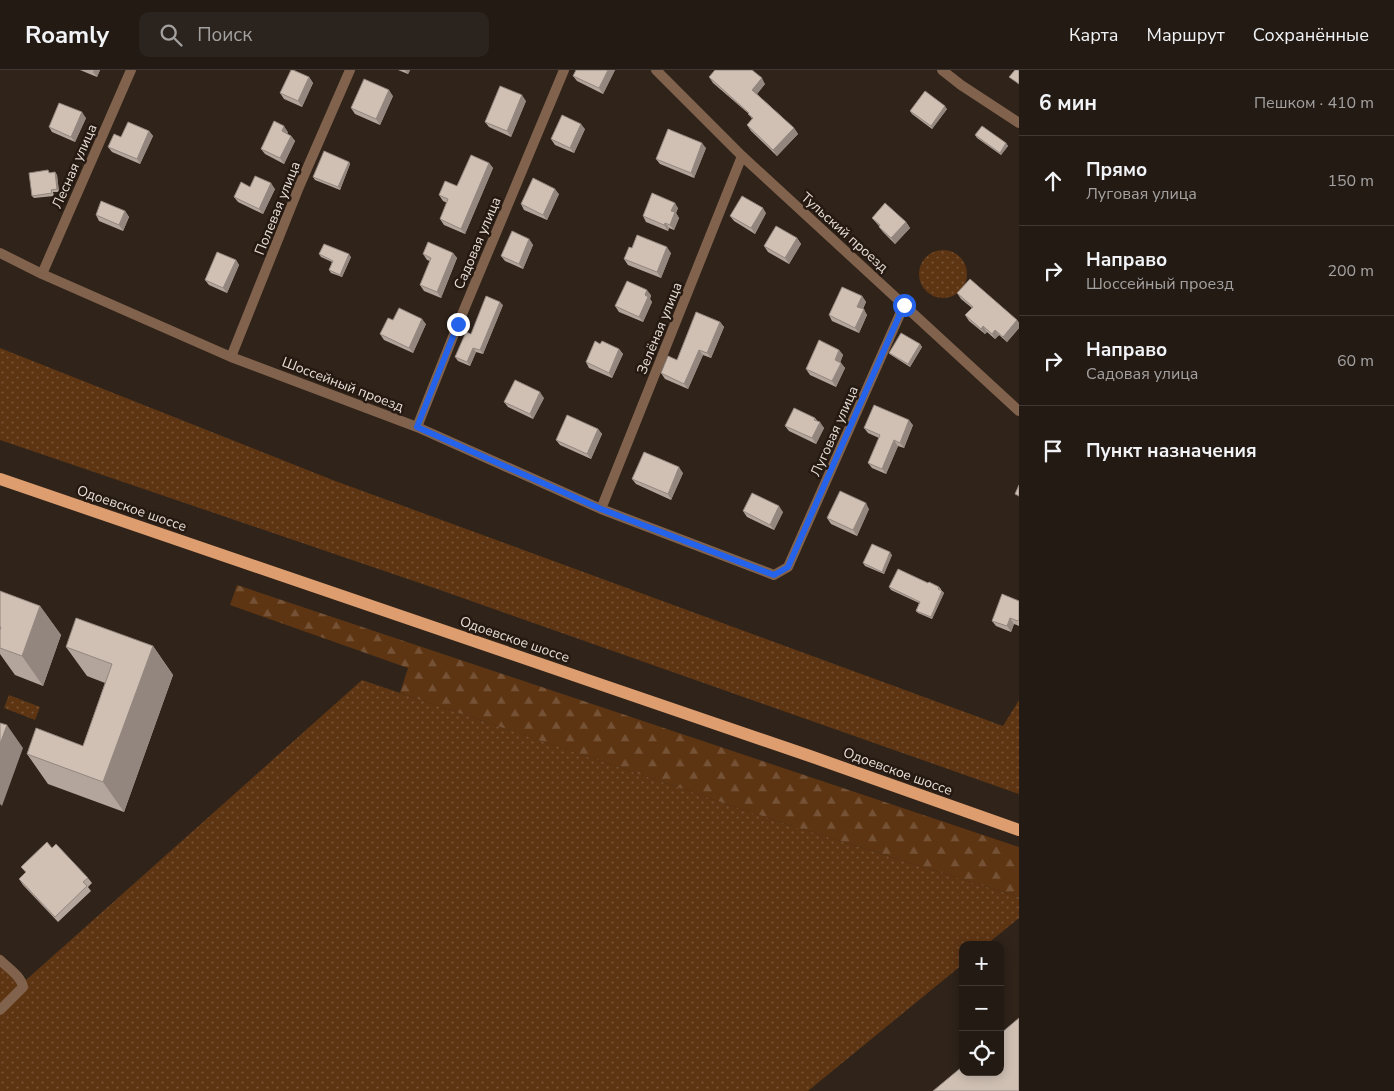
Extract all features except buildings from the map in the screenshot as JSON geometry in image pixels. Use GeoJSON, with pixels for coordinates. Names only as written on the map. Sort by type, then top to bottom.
{"type":"FeatureCollection","features":[{"type":"Feature","properties":{"kind":"main road","name":"Одоевское шоссе"},"geometry":{"type":"LineString","coordinates":[[0,479],[807,755],[1019,830]]}},
{"type":"Feature","properties":{"kind":"street","name":"Лесная улица"},"geometry":{"type":"LineString","coordinates":[[42,274],[132,70]]}},
{"type":"Feature","properties":{"kind":"street","name":"Полевая улица"},"geometry":{"type":"LineString","coordinates":[[231,357],[350,70]]}},
{"type":"Feature","properties":{"kind":"street","name":"Садовая улица"},"geometry":{"type":"LineString","coordinates":[[417,427],[564,70]]}},
{"type":"Feature","properties":{"kind":"street","name":"Тульский проезд"},"geometry":{"type":"LineString","coordinates":[[656,70],[742,156],[1019,411]]}},
{"type":"Feature","properties":{"kind":"street"},"geometry":{"type":"LineString","coordinates":[[942,70],[961,85],[1019,123]]}},
{"type":"Feature","properties":{"kind":"street","name":"Зелёная улица"},"geometry":{"type":"LineString","coordinates":[[601,509],[742,156]]}},
{"type":"Feature","properties":{"kind":"street","name":"Шоссейный проезд"},"geometry":{"type":"LineString","coordinates":[[0,252],[42,274],[231,357],[417,427],[601,509],[774,575],[788,567]]}},
{"type":"Feature","properties":{"kind":"street","name":"Луговая улица"},"geometry":{"type":"LineString","coordinates":[[788,567],[904,305]]}},
{"type":"Feature","properties":{"kind":"street"},"geometry":{"type":"LineString","coordinates":[[0,960],[19,978],[23,987],[0,1010]]}},
{"type":"Feature","properties":{"kind":"green space"},"geometry":{"type":"Polygon","coordinates":[[[938,250],[948,250],[960,257],[967,269],[967,279],[960,291],[948,298],[938,298],[930,294],[923,287],[919,279],[919,269],[923,261],[930,254],[938,250]]]}},
{"type":"Feature","properties":{"kind":"green space"},"geometry":{"type":"Polygon","coordinates":[[[0,348],[330,479],[1003,726],[1019,700],[1019,794],[440,590],[0,440],[0,348]]]}},
{"type":"Feature","properties":{"kind":"green space"},"geometry":{"type":"Polygon","coordinates":[[[237,585],[1019,847],[1019,897],[786,824],[400,693],[408,668],[230,605],[237,585]]]}},
{"type":"Feature","properties":{"kind":"green space"},"geometry":{"type":"Polygon","coordinates":[[[362,680],[786,824],[1019,897],[1019,918],[991,941],[959,941],[959,967],[808,1091],[0,1091],[0,954],[26,980],[362,680]]]}},
{"type":"Feature","properties":{"kind":"green space"},"geometry":{"type":"Polygon","coordinates":[[[9,695],[40,707],[35,720],[4,708],[9,695]]]}},
{"type":"Feature","properties":{"kind":"route"},"geometry":{"type":"LineString","coordinates":[[458,324],[417,427],[601,509],[774,575],[788,567],[904,305]]}}]}
